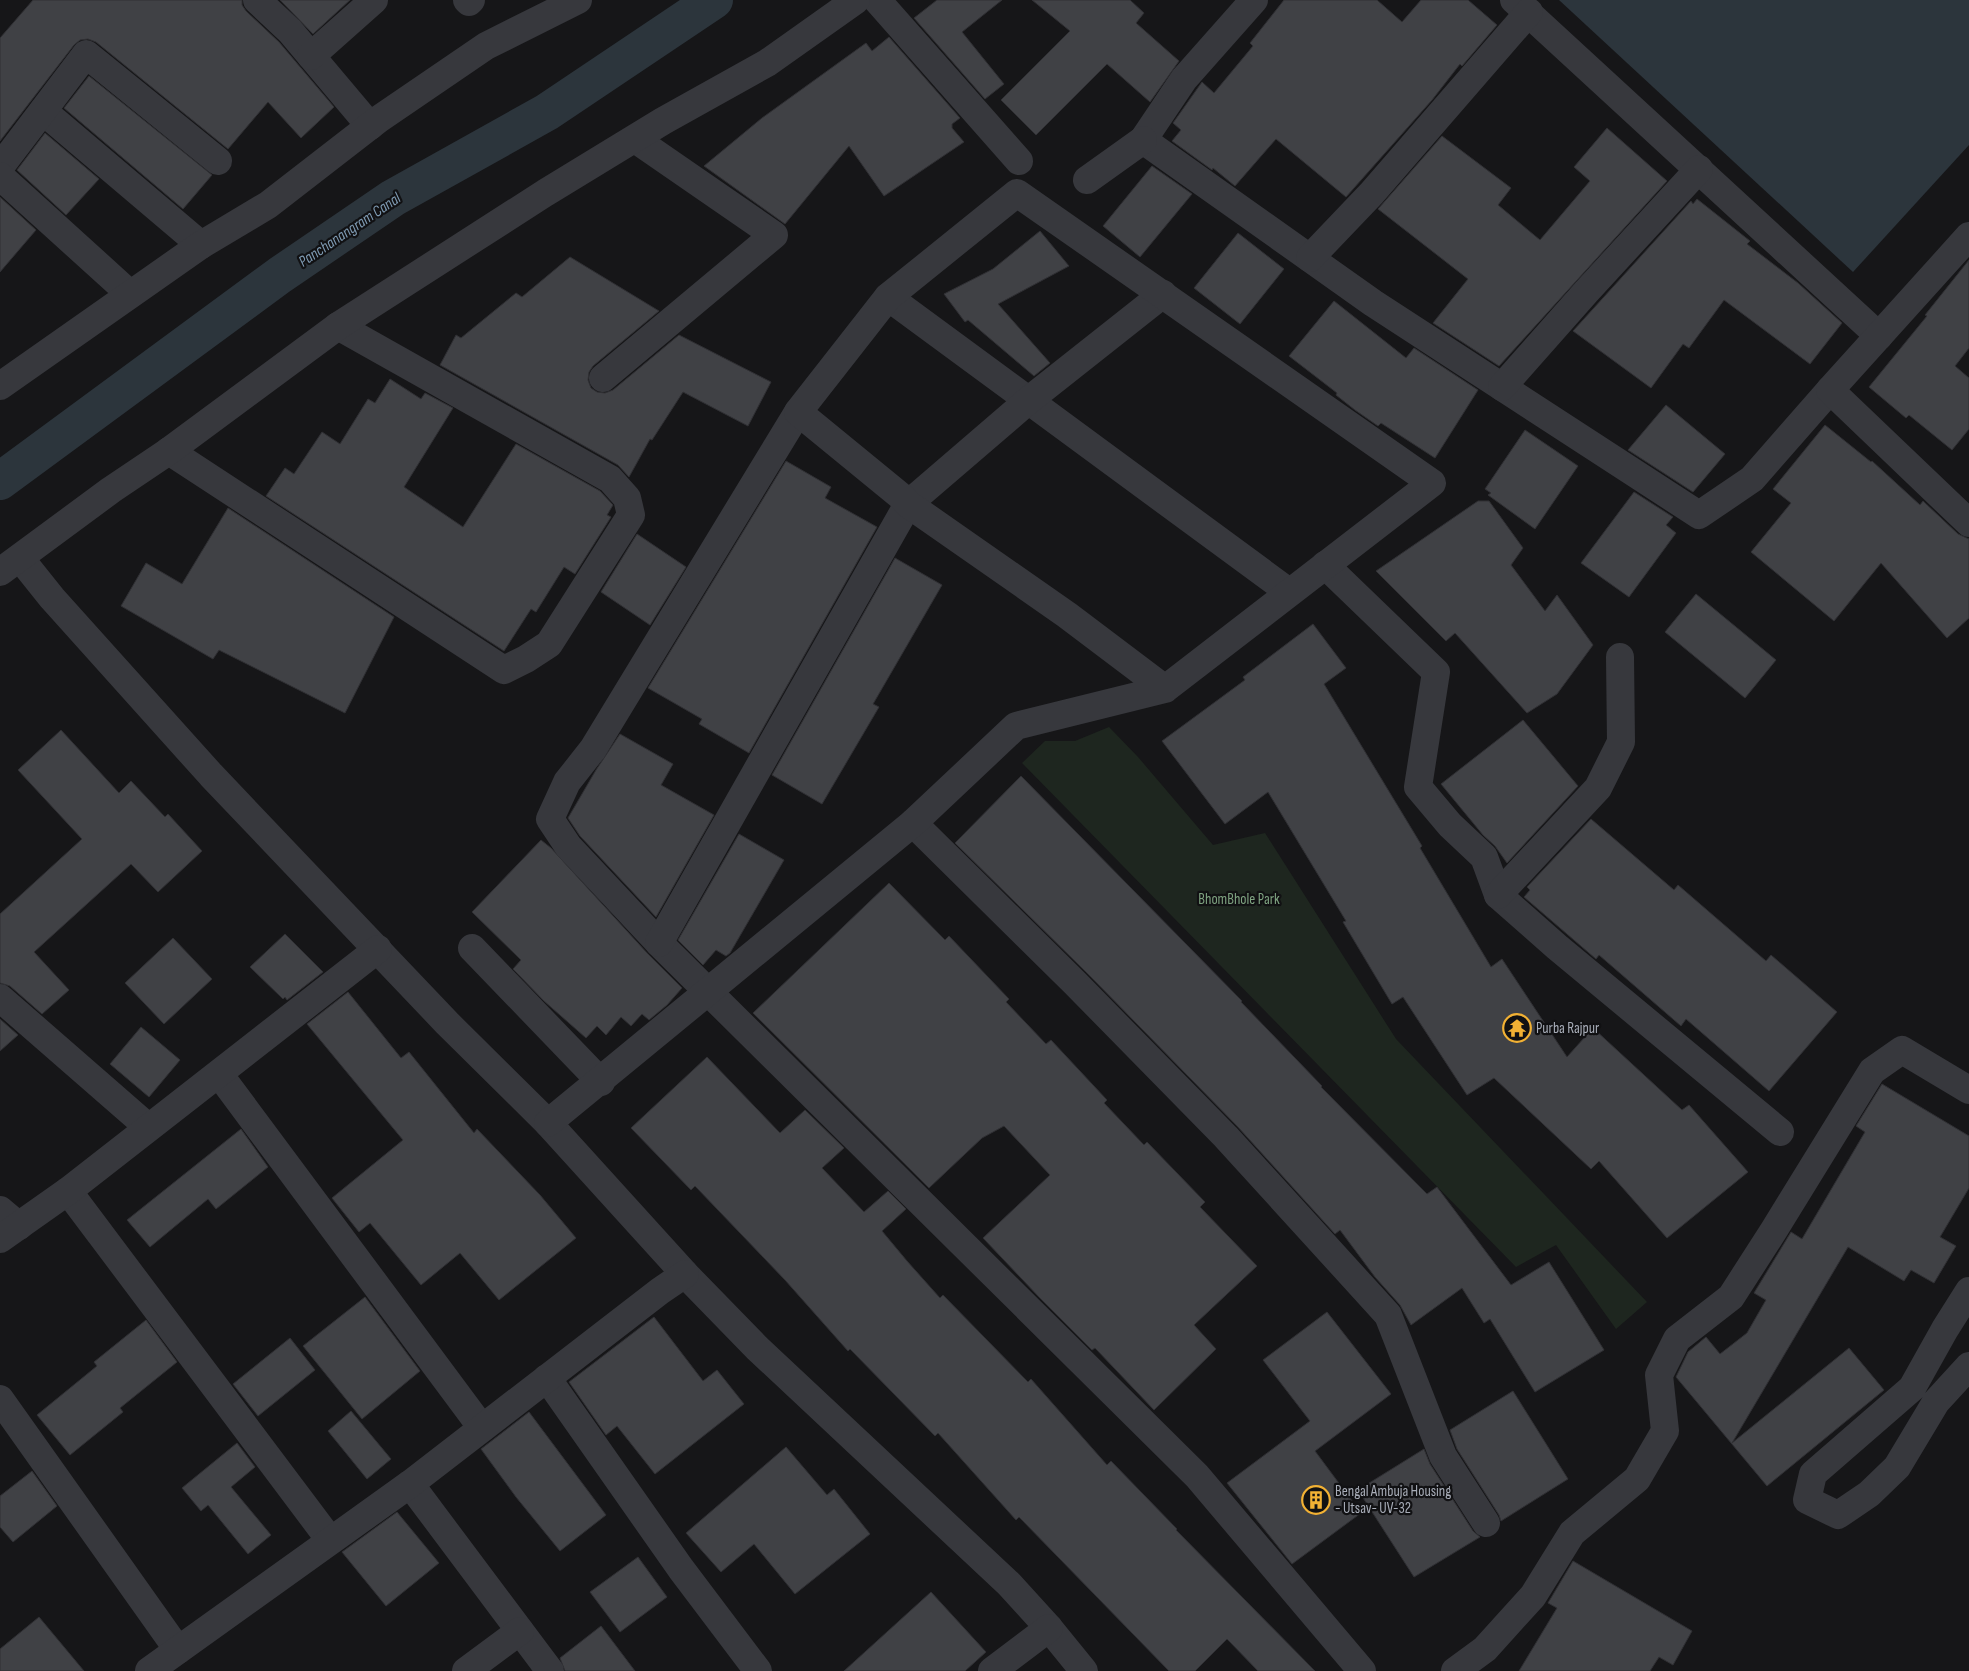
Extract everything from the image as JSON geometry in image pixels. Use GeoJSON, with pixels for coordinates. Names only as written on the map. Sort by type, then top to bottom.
{"type":"FeatureCollection","features":[{"type":"Feature","properties":{"kind":"street"},"geometry":{"type":"LineString","coordinates":[[257,0],[290,31],[370,126]]}},
{"type":"Feature","properties":{"kind":"street"},"geometry":{"type":"LineString","coordinates":[[311,56],[374,0]]}},
{"type":"Feature","properties":{"kind":"street"},"geometry":{"type":"LineString","coordinates":[[466,0],[468,2],[471,0]]}},
{"type":"Feature","properties":{"kind":"street"},"geometry":{"type":"LineString","coordinates":[[0,386],[201,245],[268,205],[370,126],[486,46],[578,0]]}},
{"type":"Feature","properties":{"kind":"street"},"geometry":{"type":"LineString","coordinates":[[856,0],[767,63],[545,193],[338,326],[169,451],[111,490],[10,565],[52,598],[211,775],[378,949],[447,1024],[548,1124],[757,1348],[1009,1584],[1049,1628],[1084,1671]]}},
{"type":"Feature","properties":{"kind":"street"},"geometry":{"type":"LineString","coordinates":[[877,0],[1020,161]]}},
{"type":"Feature","properties":{"kind":"street"},"geometry":{"type":"LineString","coordinates":[[1087,180],[1143,140],[1184,79],[1254,0]]}},
{"type":"Feature","properties":{"kind":"street"},"geometry":{"type":"LineString","coordinates":[[1310,258],[1372,193],[1522,6],[1879,336]]}},
{"type":"Feature","properties":{"kind":"street"},"geometry":{"type":"LineString","coordinates":[[0,167],[86,54],[218,161]]}},
{"type":"Feature","properties":{"kind":"street"},"geometry":{"type":"LineString","coordinates":[[42,111],[201,245]]}},
{"type":"Feature","properties":{"kind":"street"},"geometry":{"type":"LineString","coordinates":[[603,378],[774,235],[635,139]]}},
{"type":"Feature","properties":{"kind":"street"},"geometry":{"type":"LineString","coordinates":[[1143,140],[1373,303],[1699,515],[1752,479],[1969,236]]}},
{"type":"Feature","properties":{"kind":"street"},"geometry":{"type":"LineString","coordinates":[[1502,387],[1698,169]]}},
{"type":"Feature","properties":{"kind":"street"},"geometry":{"type":"LineString","coordinates":[[0,176],[130,294]]}},
{"type":"Feature","properties":{"kind":"street"},"geometry":{"type":"LineString","coordinates":[[548,1124],[600,1082],[708,992],[913,823],[1016,726],[1165,689],[1432,482],[1017,193],[888,297],[798,412],[593,749],[567,782],[550,819],[568,846],[708,992],[1197,1476],[1362,1671]]}},
{"type":"Feature","properties":{"kind":"street"},"geometry":{"type":"LineString","coordinates":[[660,943],[908,504],[1028,400],[1163,294]]}},
{"type":"Feature","properties":{"kind":"street"},"geometry":{"type":"LineString","coordinates":[[888,297],[1289,592]]}},
{"type":"Feature","properties":{"kind":"street"},"geometry":{"type":"LineString","coordinates":[[169,451],[504,670],[549,644],[631,515],[627,498],[610,479],[338,326]]}},
{"type":"Feature","properties":{"kind":"street"},"geometry":{"type":"LineString","coordinates":[[1830,390],[1969,523]]}},
{"type":"Feature","properties":{"kind":"street"},"geometry":{"type":"LineString","coordinates":[[798,412],[908,504],[1067,615],[1165,689]]}},
{"type":"Feature","properties":{"kind":"street"},"geometry":{"type":"LineString","coordinates":[[1325,565],[1436,672],[1418,787],[1450,825],[1484,857],[1498,895],[1557,947],[1780,1132]]}},
{"type":"Feature","properties":{"kind":"street"},"geometry":{"type":"LineString","coordinates":[[1498,895],[1598,788],[1621,742],[1620,657]]}},
{"type":"Feature","properties":{"kind":"street"},"geometry":{"type":"LineString","coordinates":[[913,823],[1076,984],[1226,1137],[1388,1315],[1443,1456],[1486,1523]]}},
{"type":"Feature","properties":{"kind":"street"},"geometry":{"type":"LineString","coordinates":[[472,948],[600,1082]]}},
{"type":"Feature","properties":{"kind":"street"},"geometry":{"type":"LineString","coordinates":[[6,1225],[68,1191],[378,949]]}},
{"type":"Feature","properties":{"kind":"street"},"geometry":{"type":"LineString","coordinates":[[0,998],[148,1127]]}},
{"type":"Feature","properties":{"kind":"street"},"geometry":{"type":"LineString","coordinates":[[1455,1671],[1485,1649],[1533,1596],[1572,1533],[1637,1479],[1665,1431],[1659,1375],[1677,1339],[1731,1296],[1872,1071],[1902,1050],[1969,1090]]}},
{"type":"Feature","properties":{"kind":"street"},"geometry":{"type":"LineString","coordinates":[[219,1074],[482,1428]]}},
{"type":"Feature","properties":{"kind":"street"},"geometry":{"type":"LineString","coordinates":[[68,1191],[330,1540]]}},
{"type":"Feature","properties":{"kind":"street"},"geometry":{"type":"LineString","coordinates":[[149,1671],[410,1484],[660,1291],[686,1274]]}},
{"type":"Feature","properties":{"kind":"street"},"geometry":{"type":"LineString","coordinates":[[1969,1291],[1912,1388],[1814,1474],[1807,1500],[1838,1515],[1869,1494],[1897,1467],[1936,1402],[1969,1366]]}},
{"type":"Feature","properties":{"kind":"street"},"geometry":{"type":"LineString","coordinates":[[547,1378],[681,1569],[758,1671]]}},
{"type":"Feature","properties":{"kind":"street"},"geometry":{"type":"LineString","coordinates":[[0,1399],[178,1650]]}},
{"type":"Feature","properties":{"kind":"street"},"geometry":{"type":"LineString","coordinates":[[410,1484],[550,1671]]}},
{"type":"Feature","properties":{"kind":"street"},"geometry":{"type":"LineString","coordinates":[[992,1671],[1049,1628]]}},
{"type":"Feature","properties":{"kind":"street"},"geometry":{"type":"LineString","coordinates":[[466,1671],[520,1631]]}},
{"type":"Feature","properties":{"kind":"green space","name":"BhomBhole Park"},"geometry":{"type":"Polygon","coordinates":[[[1109,727],[1138,757],[1213,845],[1265,833],[1396,1039],[1647,1302],[1616,1329],[1556,1245],[1516,1267],[1022,763],[1045,741],[1075,741],[1109,727]]]}},
{"type":"Feature","properties":{"kind":"shaded area"},"geometry":{"type":"Polygon","coordinates":[[[1559,0],[1969,0],[1969,145],[1853,272],[1559,0]]]}},
{"type":"Feature","properties":{"kind":"building"},"geometry":{"type":"Polygon","coordinates":[[[33,0],[242,0],[242,5],[246,11],[279,42],[334,107],[301,138],[268,102],[228,149],[96,42],[88,39],[80,40],[74,45],[0,141],[0,38],[33,0]]]}},
{"type":"Feature","properties":{"kind":"building"},"geometry":{"type":"Polygon","coordinates":[[[280,0],[350,0],[313,34],[280,0]]]}},
{"type":"Feature","properties":{"kind":"building"},"geometry":{"type":"Polygon","coordinates":[[[937,0],[1002,0],[962,32],[1004,84],[985,99],[914,18],[937,0]]]}},
{"type":"Feature","properties":{"kind":"building"},"geometry":{"type":"Polygon","coordinates":[[[1032,0],[1130,0],[1144,13],[1136,23],[1179,61],[1150,102],[1107,64],[1036,135],[1001,100],[1070,31],[1032,0]]]}},
{"type":"Feature","properties":{"kind":"building"},"geometry":{"type":"Polygon","coordinates":[[[1284,0],[1377,0],[1402,22],[1421,0],[1468,0],[1497,25],[1462,66],[1460,64],[1432,100],[1346,197],[1276,139],[1235,186],[1213,168],[1212,170],[1172,141],[1181,130],[1173,123],[1202,82],[1214,93],[1253,46],[1250,43],[1284,0]]]}},
{"type":"Feature","properties":{"kind":"building"},"geometry":{"type":"Polygon","coordinates":[[[889,37],[960,118],[952,124],[952,128],[964,142],[884,196],[849,146],[785,224],[704,166],[762,118],[866,43],[872,51],[889,37]]]}},
{"type":"Feature","properties":{"kind":"building"},"geometry":{"type":"Polygon","coordinates":[[[89,76],[212,175],[183,209],[64,108],[89,76]]]}},
{"type":"Feature","properties":{"kind":"building"},"geometry":{"type":"Polygon","coordinates":[[[1607,128],[1667,181],[1499,366],[1433,323],[1468,279],[1378,209],[1442,136],[1511,188],[1498,205],[1540,240],[1590,181],[1574,167],[1607,128]]]}},
{"type":"Feature","properties":{"kind":"building"},"geometry":{"type":"Polygon","coordinates":[[[45,133],[99,179],[66,215],[17,170],[45,133]]]}},
{"type":"Feature","properties":{"kind":"building"},"geometry":{"type":"Polygon","coordinates":[[[1152,166],[1192,194],[1140,257],[1103,226],[1152,166]]]}},
{"type":"Feature","properties":{"kind":"building"},"geometry":{"type":"Polygon","coordinates":[[[0,197],[36,230],[0,272],[0,197]]]}},
{"type":"Feature","properties":{"kind":"building"},"geometry":{"type":"Polygon","coordinates":[[[1697,199],[1750,241],[1747,244],[1798,283],[1842,323],[1810,364],[1724,300],[1689,348],[1683,344],[1651,388],[1573,331],[1691,201],[1693,204],[1697,199]]]}},
{"type":"Feature","properties":{"kind":"building"},"geometry":{"type":"Polygon","coordinates":[[[1040,231],[1069,266],[998,304],[1050,363],[1034,376],[968,320],[965,322],[944,294],[993,269],[1040,231]]]}},
{"type":"Feature","properties":{"kind":"building"},"geometry":{"type":"Polygon","coordinates":[[[1238,233],[1284,269],[1240,324],[1194,288],[1238,233]]]}},
{"type":"Feature","properties":{"kind":"building"},"geometry":{"type":"Polygon","coordinates":[[[570,257],[659,311],[593,366],[589,372],[588,380],[591,388],[597,392],[605,393],[613,390],[679,335],[771,382],[748,426],[683,392],[652,440],[650,439],[629,477],[618,465],[440,365],[456,335],[461,338],[516,293],[522,297],[570,257]]]}},
{"type":"Feature","properties":{"kind":"building"},"geometry":{"type":"Polygon","coordinates":[[[1969,260],[1969,348],[1955,366],[1969,378],[1969,429],[1952,450],[1909,415],[1906,418],[1869,387],[1927,316],[1925,315],[1969,260]]]}},
{"type":"Feature","properties":{"kind":"building"},"geometry":{"type":"Polygon","coordinates":[[[1334,301],[1406,358],[1414,348],[1478,390],[1435,458],[1381,423],[1378,426],[1355,410],[1336,395],[1337,393],[1289,356],[1334,301]]]}},
{"type":"Feature","properties":{"kind":"building"},"geometry":{"type":"Polygon","coordinates":[[[390,379],[421,399],[425,393],[453,408],[404,487],[463,527],[516,444],[600,491],[613,505],[607,515],[611,517],[575,574],[564,567],[536,612],[531,609],[504,651],[266,496],[285,468],[294,474],[322,432],[340,444],[368,399],[375,403],[390,379]]]}},
{"type":"Feature","properties":{"kind":"building"},"geometry":{"type":"Polygon","coordinates":[[[1666,405],[1725,454],[1693,492],[1628,450],[1666,405]]]}},
{"type":"Feature","properties":{"kind":"building"},"geometry":{"type":"Polygon","coordinates":[[[1825,425],[1872,461],[1920,505],[1923,501],[1958,534],[1969,539],[1969,618],[1947,638],[1881,563],[1834,621],[1751,552],[1791,503],[1773,489],[1825,425]]]}},
{"type":"Feature","properties":{"kind":"building"},"geometry":{"type":"Polygon","coordinates":[[[1525,430],[1578,466],[1535,529],[1488,495],[1491,493],[1485,489],[1525,430]]]}},
{"type":"Feature","properties":{"kind":"building"},"geometry":{"type":"Polygon","coordinates":[[[786,461],[831,487],[825,498],[877,527],[749,753],[699,724],[702,719],[648,688],[786,461]]]}},
{"type":"Feature","properties":{"kind":"building"},"geometry":{"type":"Polygon","coordinates":[[[1634,492],[1673,517],[1666,525],[1676,533],[1629,597],[1581,563],[1634,492]]]}},
{"type":"Feature","properties":{"kind":"building"},"geometry":{"type":"Polygon","coordinates":[[[1478,501],[1489,501],[1523,548],[1511,565],[1545,611],[1557,595],[1593,645],[1557,694],[1527,713],[1455,633],[1446,641],[1376,571],[1478,501]]]}},
{"type":"Feature","properties":{"kind":"building"},"geometry":{"type":"Polygon","coordinates":[[[228,508],[394,617],[345,713],[219,650],[213,659],[121,606],[146,563],[182,584],[228,508]]]}},
{"type":"Feature","properties":{"kind":"building"},"geometry":{"type":"Polygon","coordinates":[[[637,534],[686,567],[650,625],[601,592],[637,534]]]}},
{"type":"Feature","properties":{"kind":"building"},"geometry":{"type":"Polygon","coordinates":[[[895,558],[942,585],[873,704],[879,707],[822,804],[772,775],[895,558]]]}},
{"type":"Feature","properties":{"kind":"building"},"geometry":{"type":"Polygon","coordinates":[[[1696,594],[1776,660],[1745,698],[1665,632],[1696,594]]]}},
{"type":"Feature","properties":{"kind":"building"},"geometry":{"type":"Polygon","coordinates":[[[1313,624],[1346,668],[1324,684],[1422,846],[1420,848],[1491,967],[1502,959],[1567,1057],[1593,1028],[1682,1110],[1689,1105],[1748,1172],[1667,1238],[1599,1161],[1591,1169],[1494,1078],[1467,1095],[1403,997],[1392,1004],[1343,922],[1346,921],[1268,792],[1225,824],[1162,741],[1245,680],[1243,677],[1313,624]]]}},
{"type":"Feature","properties":{"kind":"building"},"geometry":{"type":"Polygon","coordinates":[[[1523,720],[1578,786],[1507,863],[1495,846],[1483,835],[1441,784],[1523,720]]]}},
{"type":"Feature","properties":{"kind":"building"},"geometry":{"type":"Polygon","coordinates":[[[61,730],[119,793],[131,781],[165,817],[168,814],[202,851],[158,892],[131,864],[34,952],[69,990],[42,1014],[10,986],[0,983],[0,914],[82,839],[18,770],[61,730]]]}},
{"type":"Feature","properties":{"kind":"building"},"geometry":{"type":"Polygon","coordinates":[[[620,734],[673,764],[661,785],[714,815],[656,917],[580,836],[568,818],[620,734]]]}},
{"type":"Feature","properties":{"kind":"building"},"geometry":{"type":"Polygon","coordinates":[[[1021,776],[1242,1001],[1321,1087],[1427,1194],[1437,1187],[1511,1285],[1549,1262],[1604,1350],[1535,1392],[1490,1319],[1484,1323],[1462,1288],[1411,1325],[1400,1305],[1375,1277],[1340,1230],[1335,1234],[1237,1126],[1086,972],[955,843],[1021,776]]]}},
{"type":"Feature","properties":{"kind":"building"},"geometry":{"type":"Polygon","coordinates":[[[1591,819],[1674,890],[1678,885],[1766,961],[1771,955],[1837,1012],[1769,1091],[1686,1019],[1681,1026],[1599,955],[1596,959],[1524,897],[1530,890],[1527,887],[1591,819]]]}},
{"type":"Feature","properties":{"kind":"building"},"geometry":{"type":"Polygon","coordinates":[[[739,834],[784,860],[730,953],[726,956],[716,950],[703,965],[678,940],[739,834]]]}},
{"type":"Feature","properties":{"kind":"building"},"geometry":{"type":"Polygon","coordinates":[[[541,840],[551,848],[648,954],[682,988],[667,1005],[649,1020],[642,1014],[631,1026],[621,1017],[606,1035],[597,1026],[586,1038],[544,1001],[513,969],[521,960],[472,912],[541,840]]]}},
{"type":"Feature","properties":{"kind":"building"},"geometry":{"type":"Polygon","coordinates":[[[889,883],[945,940],[949,936],[1009,999],[1006,1002],[1046,1044],[1051,1040],[1107,1100],[1104,1103],[1144,1145],[1147,1142],[1205,1202],[1200,1207],[1257,1266],[1194,1325],[1216,1349],[1154,1410],[1095,1348],[1092,1350],[1038,1296],[983,1238],[1050,1175],[1004,1126],[982,1138],[929,1188],[753,1013],[889,883]]]}},
{"type":"Feature","properties":{"kind":"building"},"geometry":{"type":"Polygon","coordinates":[[[285,934],[323,972],[287,1000],[285,997],[283,999],[250,967],[285,934]]]}},
{"type":"Feature","properties":{"kind":"building"},"geometry":{"type":"Polygon","coordinates":[[[173,938],[212,979],[164,1024],[125,983],[173,938]]]}},
{"type":"Feature","properties":{"kind":"building"},"geometry":{"type":"Polygon","coordinates":[[[348,992],[401,1058],[409,1052],[474,1133],[477,1129],[540,1195],[576,1238],[499,1300],[460,1253],[421,1285],[370,1223],[359,1232],[332,1198],[403,1140],[307,1024],[348,992]]]}},
{"type":"Feature","properties":{"kind":"building"},"geometry":{"type":"Polygon","coordinates":[[[0,1019],[18,1035],[0,1051],[0,1019]]]}},
{"type":"Feature","properties":{"kind":"building"},"geometry":{"type":"Polygon","coordinates":[[[141,1027],[180,1060],[149,1097],[110,1064],[141,1027]]]}},
{"type":"Feature","properties":{"kind":"building"},"geometry":{"type":"Polygon","coordinates":[[[707,1057],[780,1133],[805,1110],[844,1148],[822,1168],[864,1212],[888,1191],[906,1209],[882,1231],[907,1261],[940,1298],[943,1295],[1028,1382],[1031,1379],[1107,1465],[1111,1461],[1315,1671],[1258,1671],[1227,1639],[1195,1671],[1169,1671],[1019,1517],[1016,1520],[938,1433],[935,1436],[850,1349],[848,1351],[785,1280],[695,1186],[691,1190],[631,1128],[707,1057]]]}},
{"type":"Feature","properties":{"kind":"building"},"geometry":{"type":"Polygon","coordinates":[[[1882,1084],[1969,1136],[1969,1188],[1940,1237],[1956,1246],[1934,1283],[1911,1270],[1904,1281],[1848,1247],[1732,1443],[1849,1348],[1884,1390],[1767,1486],[1676,1377],[1688,1352],[1706,1337],[1720,1354],[1747,1333],[1766,1300],[1754,1293],[1791,1232],[1802,1239],[1865,1132],[1856,1126],[1882,1084]]]}},
{"type":"Feature","properties":{"kind":"building"},"geometry":{"type":"Polygon","coordinates":[[[241,1129],[268,1167],[216,1209],[208,1199],[150,1247],[127,1220],[241,1129]]]}},
{"type":"Feature","properties":{"kind":"building"},"geometry":{"type":"Polygon","coordinates":[[[365,1297],[420,1371],[362,1419],[303,1346],[365,1297]]]}},
{"type":"Feature","properties":{"kind":"building"},"geometry":{"type":"Polygon","coordinates":[[[1327,1312],[1391,1394],[1315,1451],[1361,1513],[1292,1564],[1227,1483],[1310,1421],[1263,1360],[1327,1312]]]}},
{"type":"Feature","properties":{"kind":"building"},"geometry":{"type":"Polygon","coordinates":[[[654,1317],[703,1381],[717,1370],[744,1404],[655,1474],[617,1426],[606,1435],[569,1382],[654,1317]]]}},
{"type":"Feature","properties":{"kind":"building"},"geometry":{"type":"Polygon","coordinates":[[[146,1320],[177,1362],[120,1408],[123,1412],[70,1455],[37,1415],[97,1366],[94,1362],[146,1320]]]}},
{"type":"Feature","properties":{"kind":"building"},"geometry":{"type":"Polygon","coordinates":[[[290,1338],[315,1370],[258,1416],[233,1384],[290,1338]]]}},
{"type":"Feature","properties":{"kind":"building"},"geometry":{"type":"Polygon","coordinates":[[[1513,1391],[1568,1479],[1501,1521],[1457,1449],[1450,1430],[1513,1391]]]}},
{"type":"Feature","properties":{"kind":"building"},"geometry":{"type":"Polygon","coordinates":[[[351,1411],[391,1459],[367,1479],[328,1431],[351,1411]]]}},
{"type":"Feature","properties":{"kind":"building"},"geometry":{"type":"Polygon","coordinates":[[[529,1412],[606,1515],[560,1551],[516,1497],[481,1449],[529,1412]]]}},
{"type":"Feature","properties":{"kind":"building"},"geometry":{"type":"Polygon","coordinates":[[[237,1443],[255,1467],[231,1487],[271,1535],[248,1554],[208,1505],[201,1511],[182,1488],[237,1443]]]}},
{"type":"Feature","properties":{"kind":"building"},"geometry":{"type":"Polygon","coordinates":[[[786,1447],[827,1495],[834,1489],[870,1534],[795,1594],[754,1544],[721,1572],[686,1533],[786,1447]]]}},
{"type":"Feature","properties":{"kind":"building"},"geometry":{"type":"Polygon","coordinates":[[[1424,1449],[1430,1464],[1473,1531],[1480,1537],[1414,1577],[1358,1490],[1424,1449]]]}},
{"type":"Feature","properties":{"kind":"building"},"geometry":{"type":"Polygon","coordinates":[[[32,1471],[57,1506],[13,1542],[0,1527],[0,1496],[32,1471]]]}},
{"type":"Feature","properties":{"kind":"building"},"geometry":{"type":"Polygon","coordinates":[[[397,1512],[439,1563],[386,1606],[342,1552],[397,1512]]]}},
{"type":"Feature","properties":{"kind":"building"},"geometry":{"type":"Polygon","coordinates":[[[638,1557],[667,1597],[620,1632],[590,1592],[638,1557]]]}},
{"type":"Feature","properties":{"kind":"building"},"geometry":{"type":"Polygon","coordinates":[[[1573,1561],[1692,1631],[1673,1665],[1659,1657],[1650,1671],[1519,1671],[1557,1608],[1548,1603],[1573,1561]]]}},
{"type":"Feature","properties":{"kind":"building"},"geometry":{"type":"Polygon","coordinates":[[[931,1592],[986,1652],[965,1671],[844,1671],[931,1592]]]}},
{"type":"Feature","properties":{"kind":"building"},"geometry":{"type":"Polygon","coordinates":[[[39,1617],[84,1671],[0,1671],[0,1649],[39,1617]]]}},
{"type":"Feature","properties":{"kind":"building"},"geometry":{"type":"Polygon","coordinates":[[[601,1626],[635,1671],[565,1671],[560,1658],[601,1626]]]}},
{"type":"Feature","properties":{"kind":"waterway","name":"Panchanangram Canal"},"geometry":{"type":"LineString","coordinates":[[0,481],[280,275],[393,198],[547,112],[714,0]]}},
{"type":"Feature","properties":{"kind":"place","name":"Purba Rajpur"},"geometry":{"type":"Point","coordinates":[1517,1028]}},
{"type":"Feature","properties":{"kind":"place","name":"Bengal Ambuja Housing - Utsav- UV-32"},"geometry":{"type":"Point","coordinates":[1316,1500]}}]}
